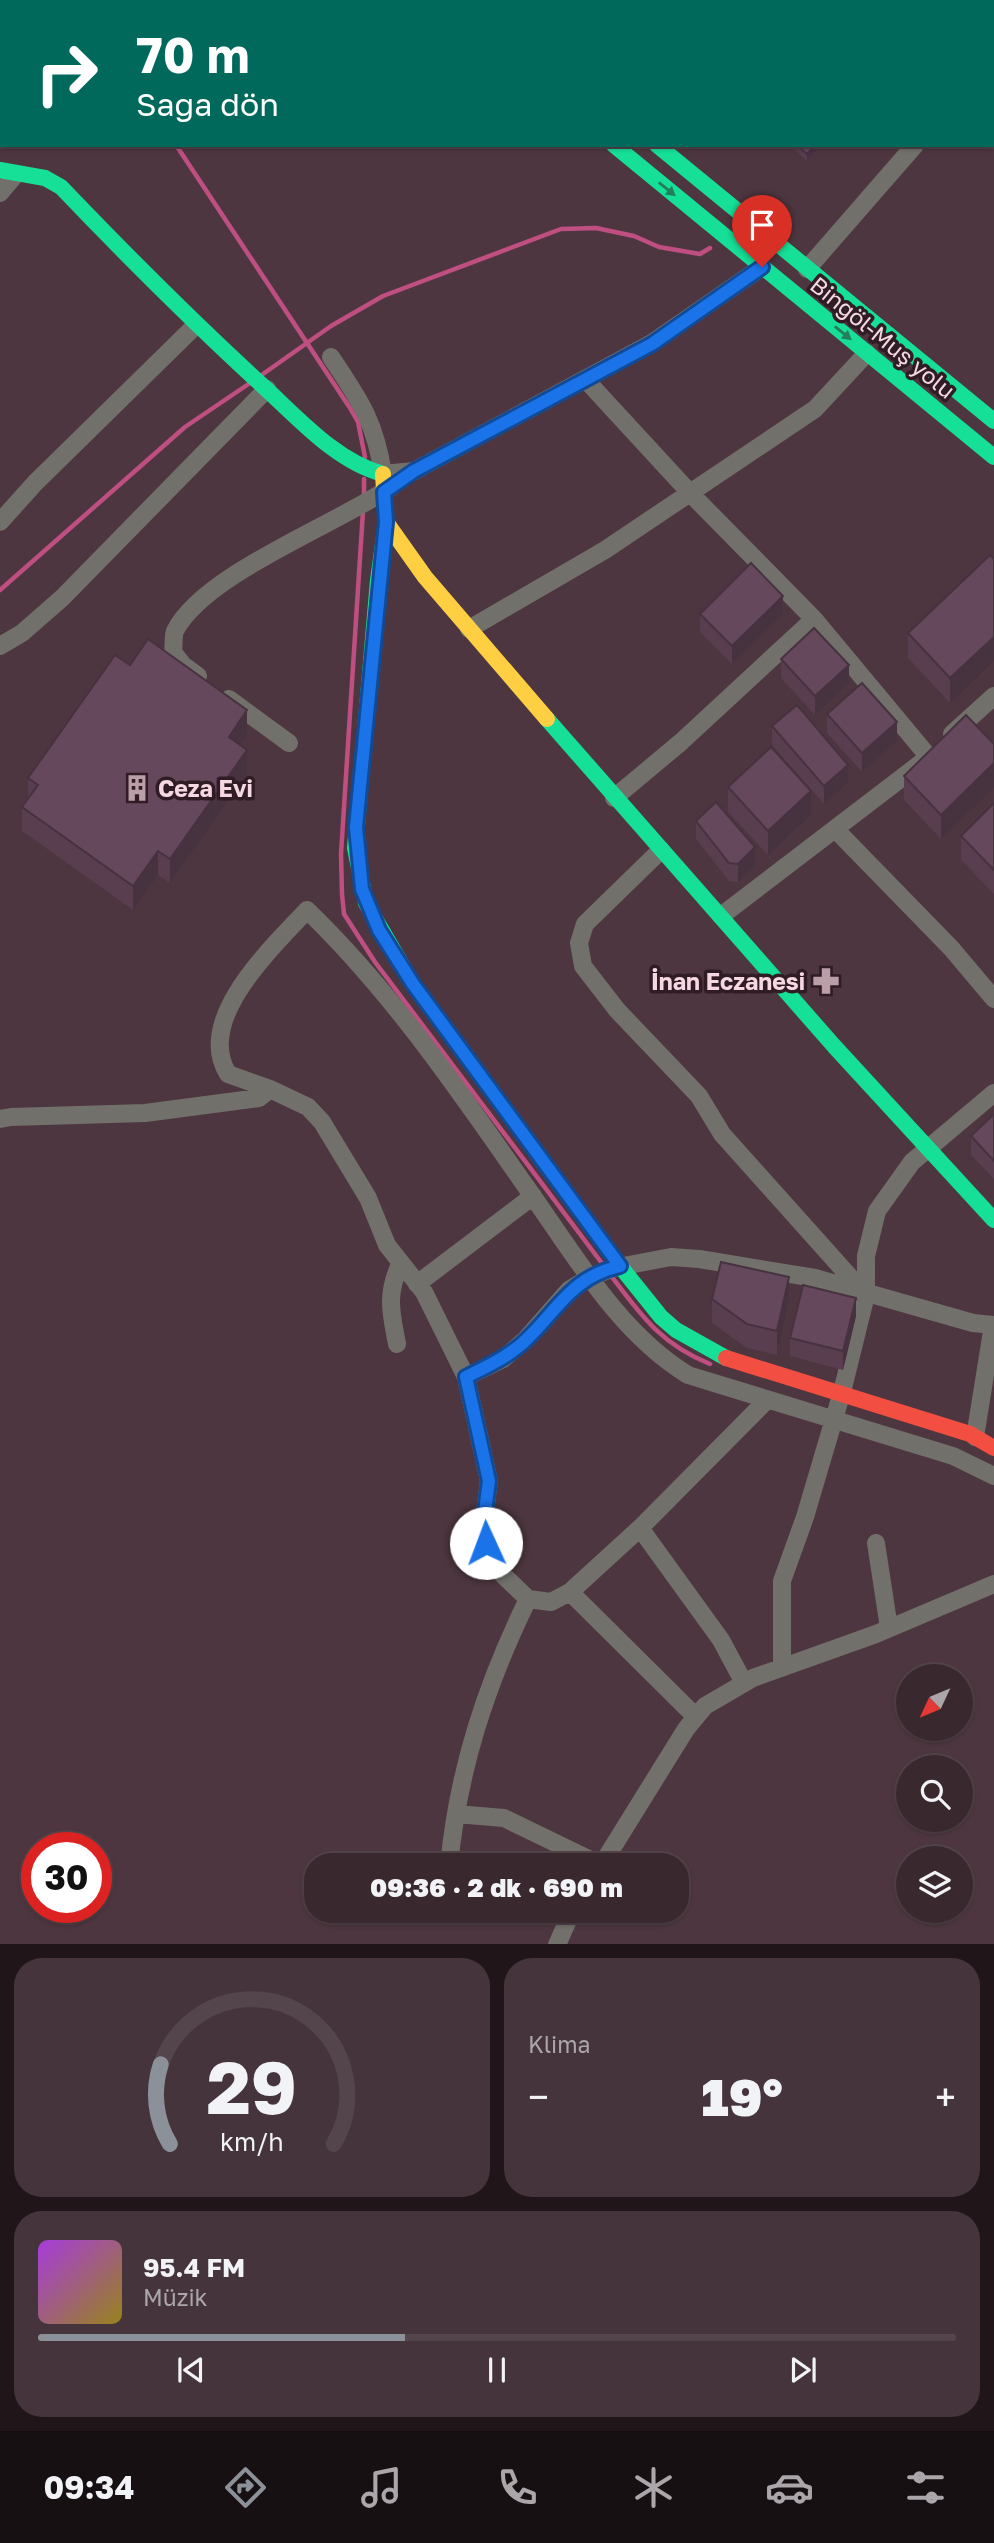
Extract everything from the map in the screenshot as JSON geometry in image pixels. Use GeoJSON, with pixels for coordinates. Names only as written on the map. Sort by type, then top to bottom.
{"type":"FeatureCollection","features":[{"type":"Feature","properties":{"kind":"main road","name":"Bingöl-Muş yolu"},"geometry":{"type":"LineString","coordinates":[[616,147],[994,457]]}},
{"type":"Feature","properties":{"kind":"main road","name":"Bingöl-Muş yolu"},"geometry":{"type":"LineString","coordinates":[[659,147],[994,421]]}},
{"type":"Feature","properties":{"kind":"main road"},"geometry":{"type":"LineString","coordinates":[[8,172],[45,178],[61,187],[196,325],[324,442],[348,458],[377,484],[386,522],[356,827],[362,889],[379,930],[413,984],[606,1271],[661,1317],[719,1356],[837,1405],[975,1437],[994,1448]]}},
{"type":"Feature","properties":{"kind":"main road"},"geometry":{"type":"LineString","coordinates":[[386,522],[425,577],[614,798],[994,1220]]}},
{"type":"Feature","properties":{"kind":"street"},"geometry":{"type":"LineString","coordinates":[[807,269],[911,147]]}},
{"type":"Feature","properties":{"kind":"street"},"geometry":{"type":"LineString","coordinates":[[0,193],[8,172]]}},
{"type":"Feature","properties":{"kind":"street"},"geometry":{"type":"LineString","coordinates":[[289,743],[183,665],[173,652],[174,632],[201,600],[234,576],[348,510],[377,484],[414,471],[652,344],[762,267]]}},
{"type":"Feature","properties":{"kind":"street"},"geometry":{"type":"LineString","coordinates":[[0,522],[35,482],[196,325]]}},
{"type":"Feature","properties":{"kind":"street"},"geometry":{"type":"LineString","coordinates":[[469,629],[605,551],[815,409],[867,353]]}},
{"type":"Feature","properties":{"kind":"street"},"geometry":{"type":"LineString","coordinates":[[331,357],[366,409],[377,437],[377,484]]}},
{"type":"Feature","properties":{"kind":"street"},"geometry":{"type":"LineString","coordinates":[[586,380],[691,494],[814,619],[928,756]]}},
{"type":"Feature","properties":{"kind":"street"},"geometry":{"type":"LineString","coordinates":[[0,646],[22,633],[62,598],[266,388]]}},
{"type":"Feature","properties":{"kind":"street"},"geometry":{"type":"LineString","coordinates":[[614,798],[681,742],[814,619]]}},
{"type":"Feature","properties":{"kind":"street"},"geometry":{"type":"LineString","coordinates":[[721,916],[972,725],[994,696]]}},
{"type":"Feature","properties":{"kind":"street"},"geometry":{"type":"LineString","coordinates":[[835,829],[951,948],[994,999]]}},
{"type":"Feature","properties":{"kind":"street"},"geometry":{"type":"LineString","coordinates":[[661,850],[584,924],[579,943],[583,966],[617,1010],[699,1096],[729,1142],[787,1203],[866,1295]]}},
{"type":"Feature","properties":{"kind":"street"},"geometry":{"type":"LineString","coordinates":[[766,1401],[640,1528],[569,1592],[551,1602],[528,1599],[503,1575],[486,1543],[485,1511],[489,1481],[466,1377],[424,1292],[400,1265],[387,1245],[368,1198],[322,1122],[308,1107],[270,1089],[228,1074],[221,1062],[220,1042],[231,1003],[245,976],[307,910],[350,954],[421,1038],[533,1196],[606,1271],[641,1341],[661,1359],[688,1375],[766,1401],[837,1405],[994,1476]]}},
{"type":"Feature","properties":{"kind":"street"},"geometry":{"type":"LineString","coordinates":[[0,1119],[11,1116],[145,1114],[259,1098],[270,1089]]}},
{"type":"Feature","properties":{"kind":"street"},"geometry":{"type":"LineString","coordinates":[[782,1668],[782,1581],[805,1517],[866,1295],[866,1256],[877,1211],[894,1183],[926,1147],[994,1093]]}},
{"type":"Feature","properties":{"kind":"street"},"geometry":{"type":"LineString","coordinates":[[417,1284],[533,1196]]}},
{"type":"Feature","properties":{"kind":"street"},"geometry":{"type":"LineString","coordinates":[[466,1377],[503,1359],[526,1339],[569,1290],[606,1271],[671,1257],[699,1259],[815,1278],[866,1295],[973,1323],[994,1325],[975,1437]]}},
{"type":"Feature","properties":{"kind":"street"},"geometry":{"type":"LineString","coordinates":[[397,1344],[389,1298],[400,1265]]}},
{"type":"Feature","properties":{"kind":"street"},"geometry":{"type":"LineString","coordinates":[[640,1528],[721,1640],[744,1683]]}},
{"type":"Feature","properties":{"kind":"street"},"geometry":{"type":"LineString","coordinates":[[876,1543],[888,1628]]}},
{"type":"Feature","properties":{"kind":"street"},"geometry":{"type":"LineString","coordinates":[[609,1853],[696,1717],[715,1699],[744,1683],[992,1588]]}},
{"type":"Feature","properties":{"kind":"street"},"geometry":{"type":"LineString","coordinates":[[569,1592],[696,1717]]}},
{"type":"Feature","properties":{"kind":"street"},"geometry":{"type":"LineString","coordinates":[[451,1853],[467,1751],[494,1675],[528,1599]]}},
{"type":"Feature","properties":{"kind":"street"},"geometry":{"type":"LineString","coordinates":[[456,1814],[504,1818],[575,1853]]}},
{"type":"Feature","properties":{"kind":"street"},"geometry":{"type":"LineString","coordinates":[[557,1944],[563,1923]]}},
{"type":"Feature","properties":{"kind":"building"},"geometry":{"type":"Polygon","coordinates":[[[799,147],[813,147],[807,154],[799,147]]]}},
{"type":"Feature","properties":{"kind":"building"},"geometry":{"type":"Polygon","coordinates":[[[990,555],[994,559],[994,637],[950,678],[908,633],[990,555]]]}},
{"type":"Feature","properties":{"kind":"building"},"geometry":{"type":"Polygon","coordinates":[[[751,563],[783,596],[732,646],[700,614],[751,563]]]}},
{"type":"Feature","properties":{"kind":"building"},"geometry":{"type":"Polygon","coordinates":[[[814,628],[849,665],[815,696],[781,659],[814,628]]]}},
{"type":"Feature","properties":{"kind":"building","name":"Ceza Evi"},"geometry":{"type":"Polygon","coordinates":[[[148,639],[247,710],[229,737],[247,750],[170,859],[158,851],[133,886],[22,807],[38,785],[28,778],[115,655],[130,665],[148,639]]]}},
{"type":"Feature","properties":{"kind":"building"},"geometry":{"type":"Polygon","coordinates":[[[862,683],[897,722],[862,753],[827,714],[862,683]]]}},
{"type":"Feature","properties":{"kind":"building"},"geometry":{"type":"Polygon","coordinates":[[[797,705],[848,765],[824,786],[772,726],[797,705]]]}},
{"type":"Feature","properties":{"kind":"building"},"geometry":{"type":"Polygon","coordinates":[[[966,715],[994,744],[994,763],[941,815],[904,776],[966,715]]]}},
{"type":"Feature","properties":{"kind":"building"},"geometry":{"type":"Polygon","coordinates":[[[771,747],[811,791],[768,831],[728,787],[771,747]]]}},
{"type":"Feature","properties":{"kind":"building"},"geometry":{"type":"Polygon","coordinates":[[[716,802],[755,847],[738,864],[729,863],[696,821],[716,802]]]}},
{"type":"Feature","properties":{"kind":"building"},"geometry":{"type":"Polygon","coordinates":[[[994,803],[994,870],[961,836],[994,803]]]}},
{"type":"Feature","properties":{"kind":"building"},"geometry":{"type":"Polygon","coordinates":[[[994,1114],[994,1161],[971,1136],[994,1114]]]}},
{"type":"Feature","properties":{"kind":"building"},"geometry":{"type":"Polygon","coordinates":[[[721,1262],[789,1277],[777,1331],[747,1324],[712,1299],[721,1262]]]}},
{"type":"Feature","properties":{"kind":"building"},"geometry":{"type":"Polygon","coordinates":[[[803,1285],[856,1298],[843,1351],[790,1338],[803,1285]]]}},
{"type":"Feature","properties":{"kind":"waterway"},"geometry":{"type":"LineString","coordinates":[[177,147],[350,408],[358,422],[365,457]]}},
{"type":"Feature","properties":{"kind":"waterway"},"geometry":{"type":"LineString","coordinates":[[263,374],[331,326],[383,296],[561,229],[596,228],[634,236],[659,247],[700,254],[710,248]]}},
{"type":"Feature","properties":{"kind":"waterway"},"geometry":{"type":"LineString","coordinates":[[0,590],[185,427],[250,383]]}},
{"type":"Feature","properties":{"kind":"waterway"},"geometry":{"type":"LineString","coordinates":[[364,479],[364,499]]}},
{"type":"Feature","properties":{"kind":"waterway"},"geometry":{"type":"LineString","coordinates":[[363,511],[341,854],[344,914],[375,962],[604,1266]]}},
{"type":"Feature","properties":{"kind":"waterway"},"geometry":{"type":"LineString","coordinates":[[609,1273],[641,1315],[664,1337],[710,1364]]}},
{"type":"Feature","properties":{"kind":"traffic: fast"},"geometry":{"type":"LineString","coordinates":[[616,147],[994,457]]}},
{"type":"Feature","properties":{"kind":"traffic: fast"},"geometry":{"type":"LineString","coordinates":[[659,147],[994,421]]}},
{"type":"Feature","properties":{"kind":"traffic: fast"},"geometry":{"type":"LineString","coordinates":[[0,170],[45,178],[61,187],[186,313],[319,438],[350,460],[383,474]]}},
{"type":"Feature","properties":{"kind":"traffic: fast"},"geometry":{"type":"LineString","coordinates":[[386,522],[378,580],[355,848],[366,903],[413,984],[620,1266],[661,1317],[676,1330],[726,1358]]}},
{"type":"Feature","properties":{"kind":"traffic: fast"},"geometry":{"type":"LineString","coordinates":[[547,719],[834,1046],[994,1220]]}},
{"type":"Feature","properties":{"kind":"traffic: slow"},"geometry":{"type":"LineString","coordinates":[[383,474],[386,522],[425,577],[547,719]]}},
{"type":"Feature","properties":{"kind":"traffic: jam"},"geometry":{"type":"LineString","coordinates":[[726,1358],[970,1434],[994,1448]]}},
{"type":"Feature","properties":{"kind":"place","name":"Ceza Evi"},"geometry":{"type":"Point","coordinates":[137,788]}},
{"type":"Feature","properties":{"kind":"place","name":"İnan Eczanesi"},"geometry":{"type":"Point","coordinates":[826,981]}},
{"type":"Feature","properties":{"kind":"route"},"geometry":{"type":"LineString","coordinates":[[486,1543],[485,1511],[489,1481],[466,1377],[503,1359],[526,1339],[569,1290],[590,1277],[620,1266],[413,984],[379,930],[366,903],[355,848],[378,580],[386,522],[383,511],[384,492],[414,471],[652,344],[762,267]]}}]}
